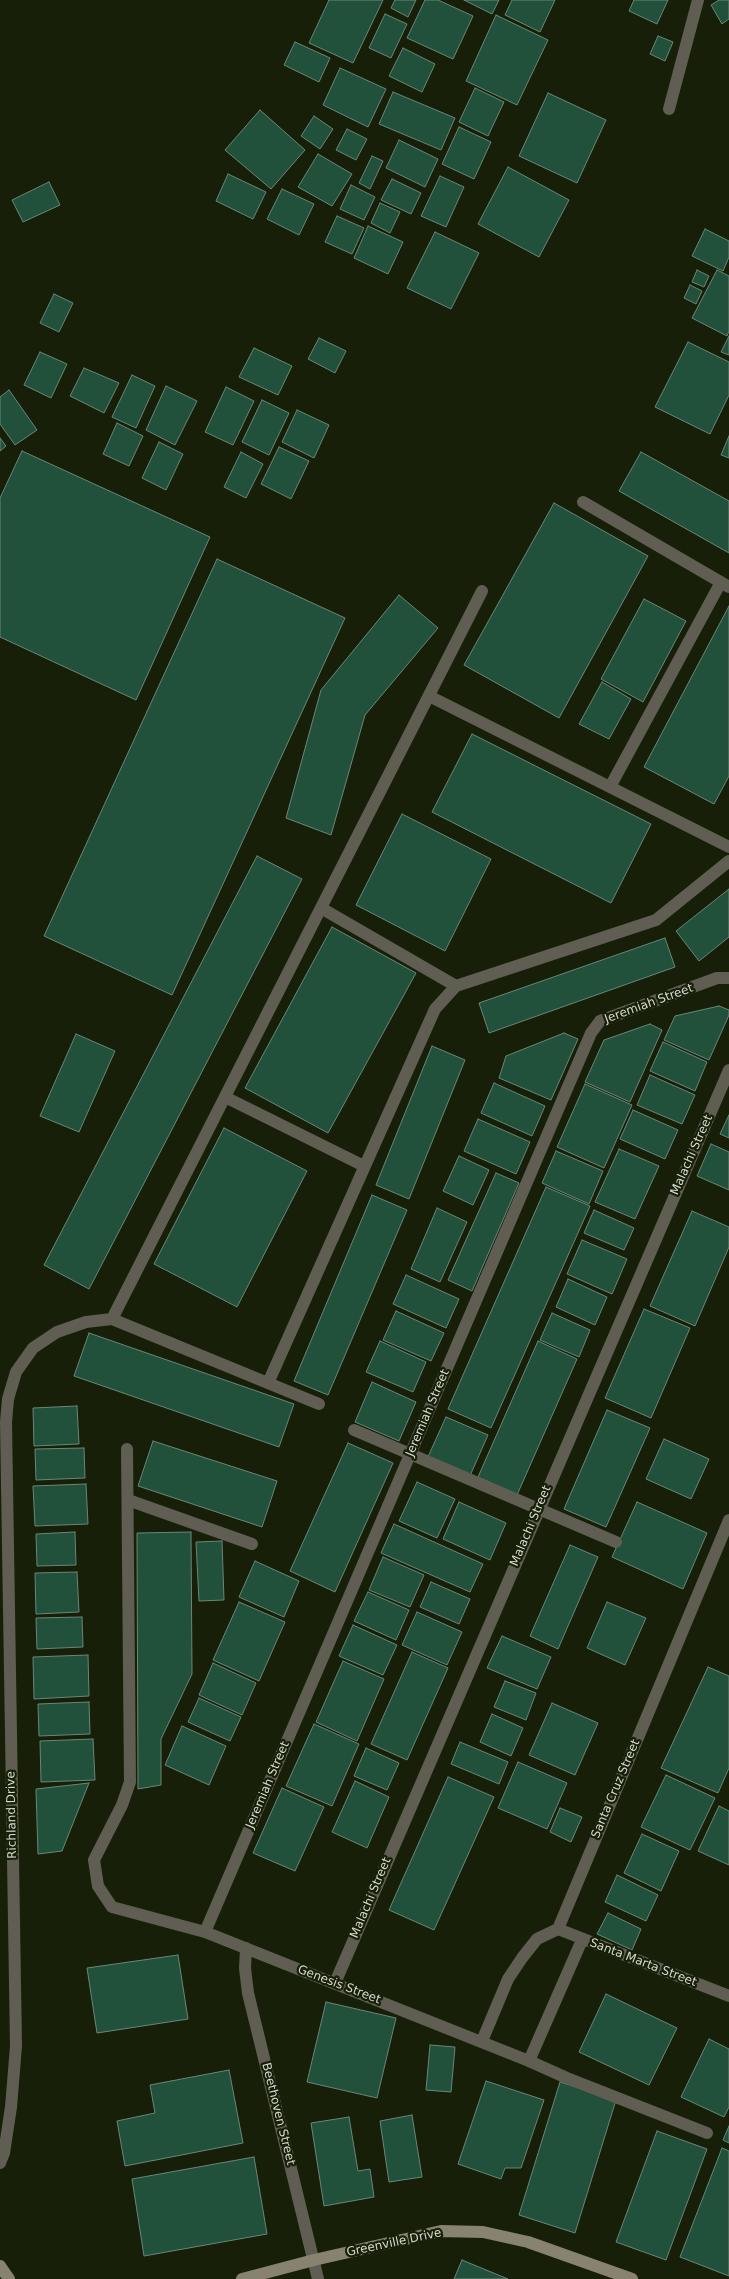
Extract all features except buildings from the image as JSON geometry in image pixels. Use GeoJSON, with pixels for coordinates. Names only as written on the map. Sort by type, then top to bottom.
{"type":"FeatureCollection","features":[{"type":"Feature","properties":{"kind":"street"},"geometry":{"type":"LineString","coordinates":[[668,110],[698,0]]}},
{"type":"Feature","properties":{"kind":"street"},"geometry":{"type":"LineString","coordinates":[[583,502],[725,584],[610,787]]}},
{"type":"Feature","properties":{"kind":"street"},"geometry":{"type":"LineString","coordinates":[[319,1404],[112,1319],[482,591]]}},
{"type":"Feature","properties":{"kind":"street"},"geometry":{"type":"LineString","coordinates":[[429,696],[729,847]]}},
{"type":"Feature","properties":{"kind":"street"},"geometry":{"type":"LineString","coordinates":[[268,1383],[435,1009],[456,986],[656,920],[729,861]]}},
{"type":"Feature","properties":{"kind":"street"},"geometry":{"type":"LineString","coordinates":[[321,908],[456,986]]}},
{"type":"Feature","properties":{"kind":"street","name":"Jeremiah Street"},"geometry":{"type":"LineString","coordinates":[[205,1932],[591,1032],[600,1021],[717,978],[729,978]]}},
{"type":"Feature","properties":{"kind":"street","name":"Malachi Street"},"geometry":{"type":"LineString","coordinates":[[335,1983],[729,1070]]}},
{"type":"Feature","properties":{"kind":"street"},"geometry":{"type":"LineString","coordinates":[[225,1097],[364,1166]]}},
{"type":"Feature","properties":{"kind":"street","name":"Richland Drive"},"geometry":{"type":"LineString","coordinates":[[0,2163],[4,2153],[11,2107],[16,2046],[6,1422],[8,1399],[16,1372],[33,1348],[57,1332],[86,1322],[112,1319]]}},
{"type":"Feature","properties":{"kind":"street"},"geometry":{"type":"LineString","coordinates":[[354,1430],[616,1542]]}},
{"type":"Feature","properties":{"kind":"street","name":"Genesis Street"},"geometry":{"type":"LineString","coordinates":[[127,1448],[130,1782],[122,1805],[94,1860],[98,1886],[112,1907],[147,1918],[205,1932],[482,2041],[567,2078],[707,2134]]}},
{"type":"Feature","properties":{"kind":"street"},"geometry":{"type":"LineString","coordinates":[[128,1500],[252,1544]]}},
{"type":"Feature","properties":{"kind":"street","name":"Santa Cruz Street"},"geometry":{"type":"LineString","coordinates":[[558,1929],[729,1520]]}},
{"type":"Feature","properties":{"kind":"street"},"geometry":{"type":"LineString","coordinates":[[482,2041],[506,1984],[522,1958],[537,1939],[558,1929]]}},
{"type":"Feature","properties":{"kind":"street","name":"Santa Marta Street"},"geometry":{"type":"LineString","coordinates":[[558,1929],[729,1996]]}},
{"type":"Feature","properties":{"kind":"street"},"geometry":{"type":"LineString","coordinates":[[529,2060],[582,1940]]}},
{"type":"Feature","properties":{"kind":"street","name":"Beethoven Street"},"geometry":{"type":"LineString","coordinates":[[246,1948],[245,1968],[248,1993],[318,2279]]}},
{"type":"Feature","properties":{"kind":"street","name":"Greenville Drive"},"geometry":{"type":"LineString","coordinates":[[242,2279],[314,2260],[441,2231],[483,2232],[528,2242],[632,2279]]}},
{"type":"Feature","properties":{"kind":"street"},"geometry":{"type":"LineString","coordinates":[[0,2266],[9,2279]]}}]}
